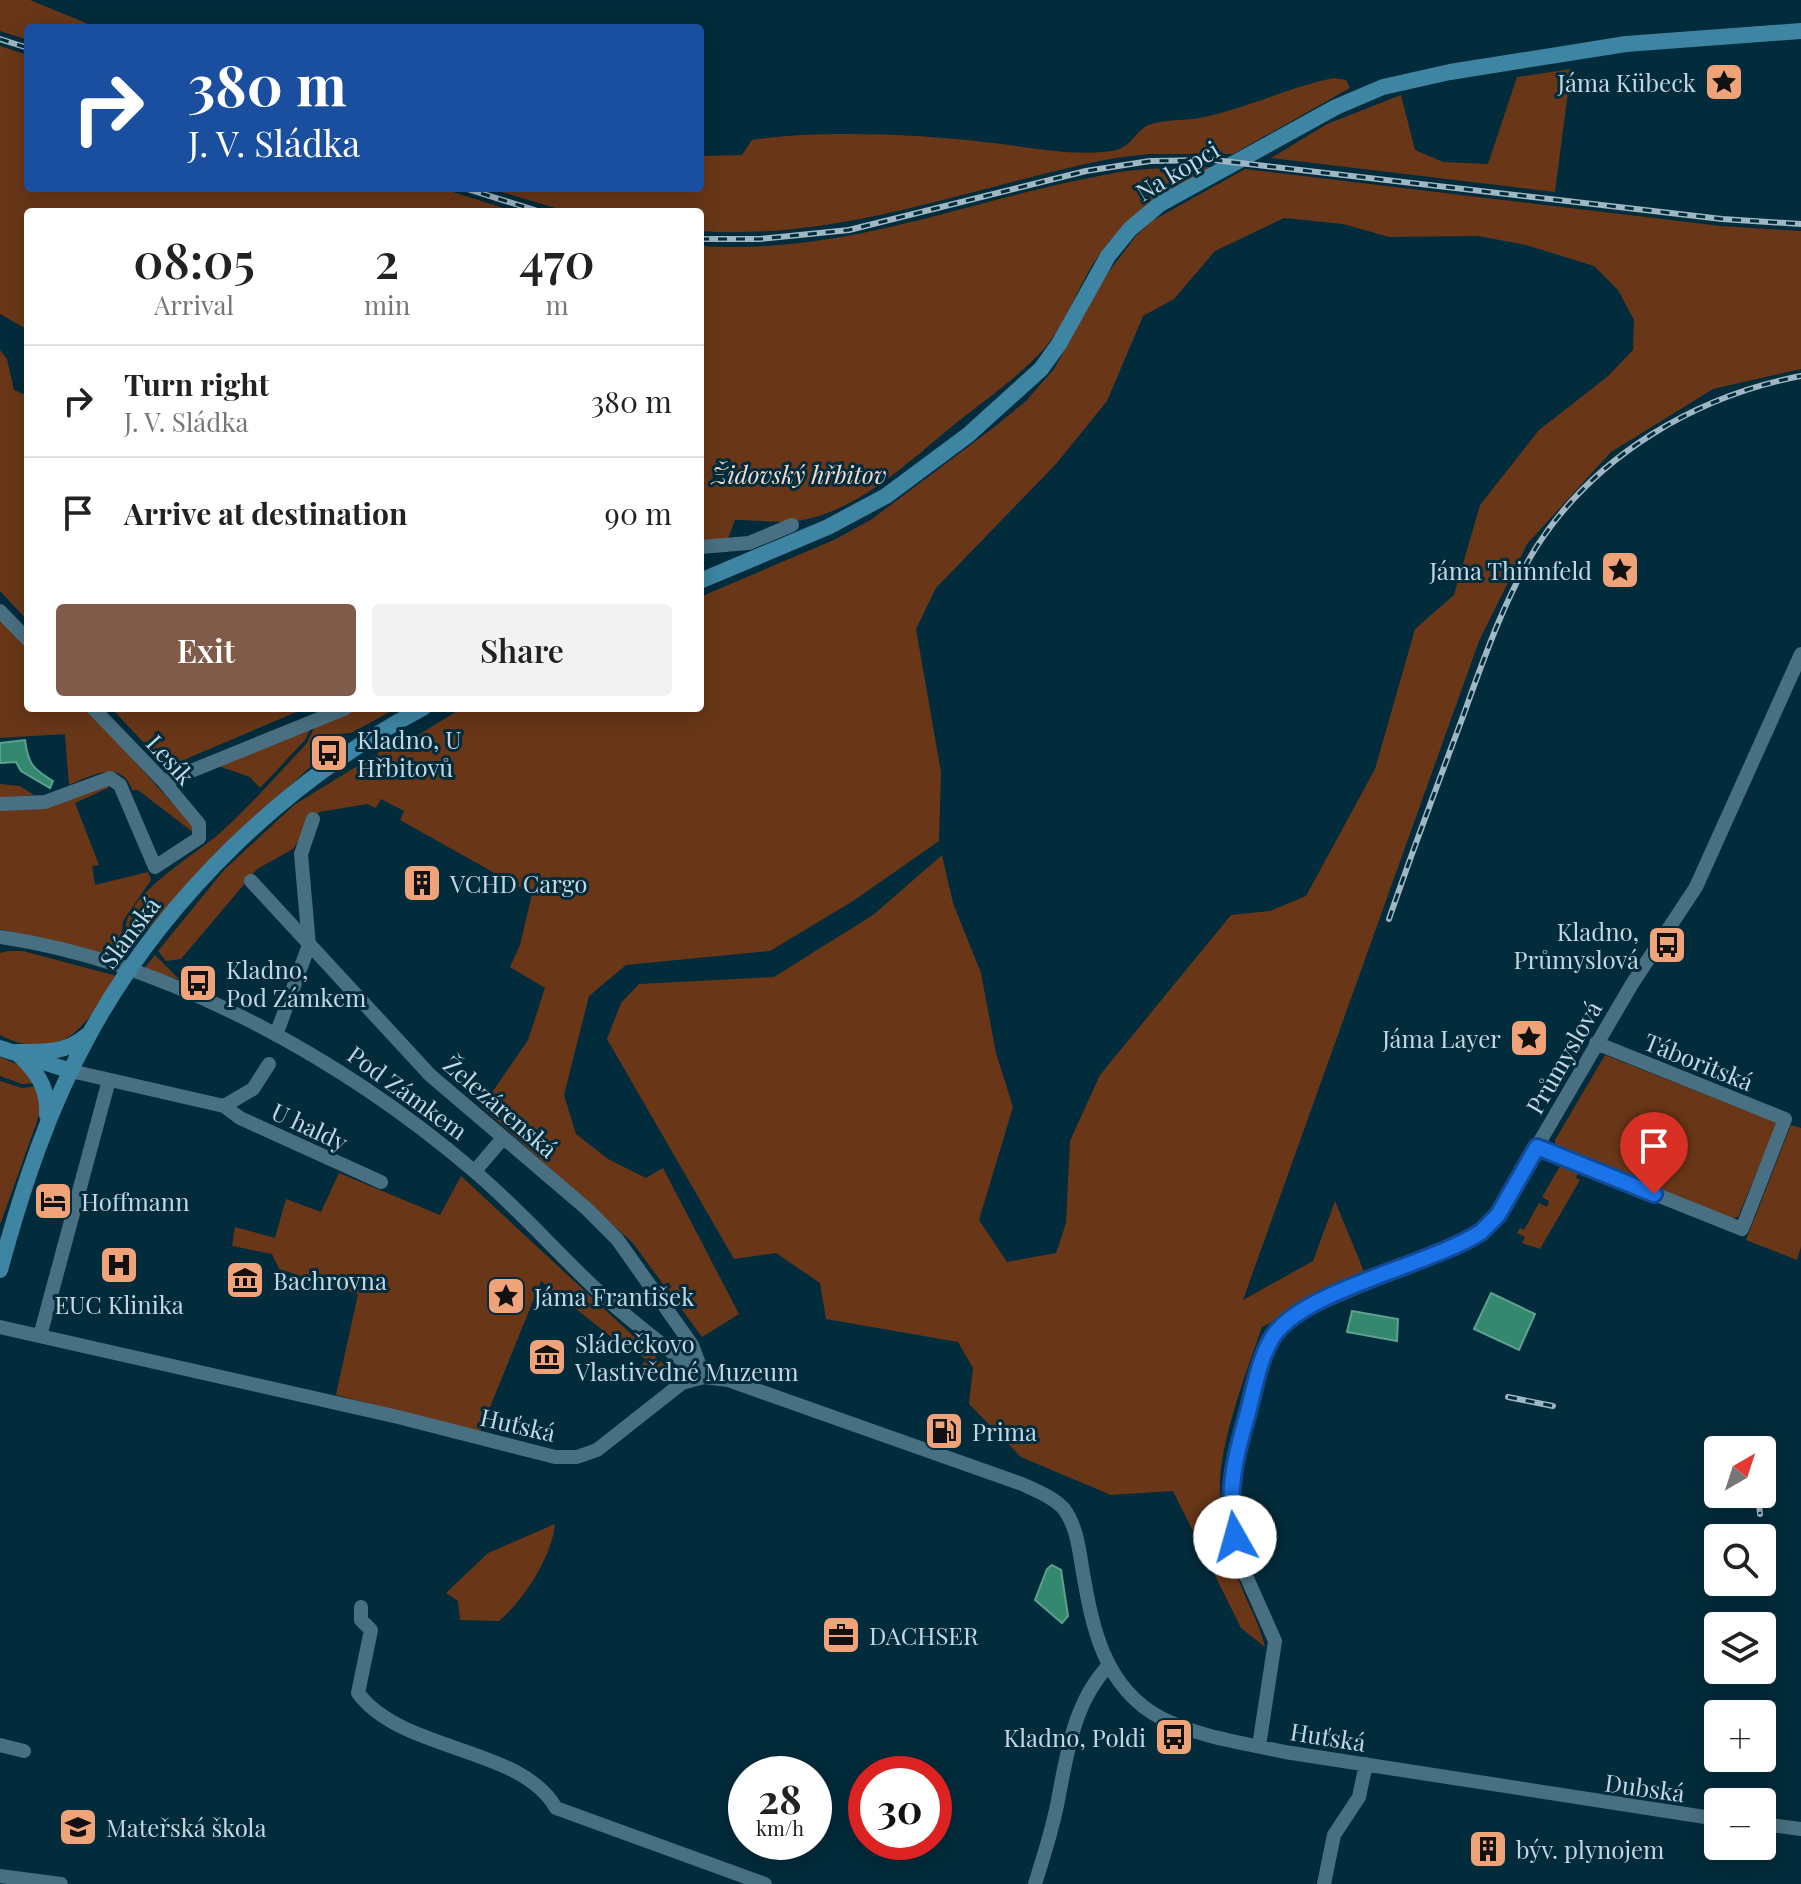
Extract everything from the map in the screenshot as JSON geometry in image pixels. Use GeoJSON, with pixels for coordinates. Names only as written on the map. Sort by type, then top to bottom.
{"type":"FeatureCollection","features":[{"type":"Feature","properties":{"kind":"main road","name":"Na kopci"},"geometry":{"type":"LineString","coordinates":[[704,579],[828,527],[886,496],[968,435],[1041,369],[1059,344],[1108,256],[1130,229],[1160,204],[1336,107],[1383,87],[1464,70],[1626,44],[1801,31]]}},
{"type":"Feature","properties":{"kind":"main road","name":"Slánská"},"geometry":{"type":"LineString","coordinates":[[0,1270],[18,1204],[71,1071],[90,1033],[162,926],[207,876],[305,782],[382,730],[416,712]]}},
{"type":"Feature","properties":{"kind":"main road"},"geometry":{"type":"LineString","coordinates":[[8,1050],[55,1051],[73,1046],[90,1033]]}},
{"type":"Feature","properties":{"kind":"main road"},"geometry":{"type":"LineString","coordinates":[[8,1050],[71,1071]]}},
{"type":"Feature","properties":{"kind":"main road"},"geometry":{"type":"LineString","coordinates":[[8,1050],[39,1077],[48,1099],[45,1130]]}},
{"type":"Feature","properties":{"kind":"street"},"geometry":{"type":"LineString","coordinates":[[704,547],[749,543],[792,525]]}},
{"type":"Feature","properties":{"kind":"street"},"geometry":{"type":"LineString","coordinates":[[0,611],[24,636]]}},
{"type":"Feature","properties":{"kind":"street","name":"Průmyslová"},"geometry":{"type":"LineString","coordinates":[[1259,1746],[1275,1641],[1245,1577],[1230,1498],[1236,1452],[1271,1340],[1286,1322],[1312,1305],[1481,1232],[1498,1215],[1596,1043],[1696,887],[1801,654]]}},
{"type":"Feature","properties":{"kind":"street","name":"Lesík"},"geometry":{"type":"LineString","coordinates":[[0,804],[45,802],[113,778],[120,785],[155,867],[192,844],[200,836],[200,827],[164,782],[97,712]]}},
{"type":"Feature","properties":{"kind":"street"},"geometry":{"type":"LineString","coordinates":[[164,782],[336,712]]}},
{"type":"Feature","properties":{"kind":"street"},"geometry":{"type":"LineString","coordinates":[[276,1035],[309,945],[301,854],[313,819]]}},
{"type":"Feature","properties":{"kind":"street","name":"Železárenská"},"geometry":{"type":"LineString","coordinates":[[251,881],[430,1075],[587,1209],[617,1239],[692,1345],[704,1377]]}},
{"type":"Feature","properties":{"kind":"street","name":"Pod Zámkem"},"geometry":{"type":"LineString","coordinates":[[0,937],[68,952],[143,977],[276,1035],[344,1072],[475,1171],[600,1293],[704,1377]]}},
{"type":"Feature","properties":{"kind":"street","name":"Pod Zámkem"},"geometry":{"type":"LineString","coordinates":[[0,945],[25,942]]}},
{"type":"Feature","properties":{"kind":"street","name":"Táboritská"},"geometry":{"type":"LineString","coordinates":[[1537,1147],[1742,1229],[1785,1119],[1596,1043]]}},
{"type":"Feature","properties":{"kind":"street"},"geometry":{"type":"LineString","coordinates":[[71,1071],[224,1106],[253,1089],[269,1064]]}},
{"type":"Feature","properties":{"kind":"street"},"geometry":{"type":"LineString","coordinates":[[40,1336],[109,1080]]}},
{"type":"Feature","properties":{"kind":"street","name":"U haldy"},"geometry":{"type":"LineString","coordinates":[[224,1106],[240,1118],[381,1182]]}},
{"type":"Feature","properties":{"kind":"street"},"geometry":{"type":"LineString","coordinates":[[475,1171],[503,1138]]}},
{"type":"Feature","properties":{"kind":"street","name":"Huťská"},"geometry":{"type":"LineString","coordinates":[[0,1327],[398,1417],[555,1457],[577,1457],[597,1450],[682,1383],[704,1377],[756,1390],[1022,1484],[1050,1498],[1064,1510],[1075,1531],[1093,1631],[1109,1665],[1124,1689],[1160,1717],[1259,1746],[1565,1797]]}},
{"type":"Feature","properties":{"kind":"street"},"geometry":{"type":"LineString","coordinates":[[361,1607],[361,1620],[371,1630],[358,1693],[374,1712],[401,1727],[535,1781],[556,1808],[763,1884]]}},
{"type":"Feature","properties":{"kind":"street"},"geometry":{"type":"LineString","coordinates":[[1035,1884],[1059,1795],[1064,1761],[1086,1692],[1109,1665]]}},
{"type":"Feature","properties":{"kind":"street"},"geometry":{"type":"LineString","coordinates":[[0,1745],[24,1751]]}},
{"type":"Feature","properties":{"kind":"street"},"geometry":{"type":"LineString","coordinates":[[1324,1884],[1334,1835],[1359,1797],[1366,1764]]}},
{"type":"Feature","properties":{"kind":"street","name":"Dubská"},"geometry":{"type":"LineString","coordinates":[[1565,1797],[1704,1817]]}},
{"type":"Feature","properties":{"kind":"street"},"geometry":{"type":"LineString","coordinates":[[1776,1826],[1801,1829]]}},
{"type":"Feature","properties":{"kind":"street"},"geometry":{"type":"LineString","coordinates":[[0,1876],[61,1884]]}},
{"type":"Feature","properties":{"kind":"green space"},"geometry":{"type":"Polygon","coordinates":[[[0,0],[30,0],[88,24],[24,24],[24,39],[0,31],[0,0]]]}},
{"type":"Feature","properties":{"kind":"green space"},"geometry":{"type":"Polygon","coordinates":[[[0,46],[24,54],[24,192],[453,192],[503,208],[24,208],[24,328],[0,314],[0,46]]]}},
{"type":"Feature","properties":{"kind":"green space"},"geometry":{"type":"Polygon","coordinates":[[[1571,69],[1555,192],[1271,158],[1327,124],[1401,95],[1415,150],[1443,162],[1488,164],[1517,77],[1571,69]]]}},
{"type":"Feature","properties":{"kind":"green space"},"geometry":{"type":"Polygon","coordinates":[[[1334,78],[1346,80],[1350,88],[1233,154],[1149,154],[1115,158],[909,208],[806,228],[753,232],[704,231],[704,208],[556,208],[502,192],[704,192],[704,156],[742,155],[752,140],[806,135],[899,135],[1064,152],[1112,151],[1123,147],[1150,124],[1216,114],[1334,78]]]}},
{"type":"Feature","properties":{"kind":"green space","name":"Židovský hřbitov"},"geometry":{"type":"Polygon","coordinates":[[[1213,167],[1153,204],[1113,237],[1094,263],[1052,339],[1011,380],[901,469],[861,497],[840,508],[796,521],[735,520],[727,541],[704,542],[704,246],[809,242],[910,222],[1062,184],[1151,169],[1213,167]]]}},
{"type":"Feature","properties":{"kind":"green space"},"geometry":{"type":"Polygon","coordinates":[[[1245,169],[1721,226],[1801,231],[1801,369],[1713,389],[1611,452],[1527,544],[1479,641],[1243,1300],[1313,1261],[1335,1201],[1365,1274],[1262,1327],[1236,1403],[1222,1463],[1220,1492],[1228,1539],[1239,1582],[1265,1647],[1241,1628],[1173,1491],[1111,1495],[1021,1457],[969,1404],[973,1368],[958,1342],[826,1319],[820,1283],[776,1253],[734,1259],[607,1039],[621,1003],[639,984],[774,977],[873,915],[942,855],[953,903],[981,973],[996,1053],[1013,1107],[979,1220],[1007,1262],[1056,1253],[1066,1223],[1070,1141],[1100,1075],[1231,915],[1270,911],[1306,896],[1375,769],[1415,629],[1454,595],[1480,505],[1539,430],[1607,377],[1633,350],[1634,320],[1618,290],[1594,266],[1526,245],[1478,236],[1389,237],[1343,224],[1284,218],[1215,251],[1174,299],[1143,316],[1107,401],[1056,464],[936,588],[916,629],[941,772],[939,841],[853,901],[770,951],[626,965],[589,996],[564,1095],[576,1134],[608,1159],[646,1178],[663,1168],[739,1314],[702,1337],[632,1242],[482,1107],[528,1040],[545,988],[510,967],[520,945],[532,894],[400,820],[404,811],[381,799],[376,808],[367,804],[319,812],[293,849],[257,869],[181,959],[166,961],[158,951],[224,870],[294,805],[388,747],[402,745],[456,712],[704,712],[704,595],[836,539],[872,519],[1026,401],[1054,369],[1107,274],[1136,236],[1152,221],[1245,169]]]}},
{"type":"Feature","properties":{"kind":"green space"},"geometry":{"type":"Polygon","coordinates":[[[0,350],[7,359],[14,390],[24,394],[24,617],[0,591],[0,350]]]}},
{"type":"Feature","properties":{"kind":"green space"},"geometry":{"type":"Polygon","coordinates":[[[0,619],[24,644],[24,712],[90,712],[194,827],[194,833],[138,790],[132,790],[121,775],[104,772],[69,785],[65,734],[0,738],[0,619]]]}},
{"type":"Feature","properties":{"kind":"green space"},"geometry":{"type":"Polygon","coordinates":[[[115,712],[297,712],[167,767],[115,712]]]}},
{"type":"Feature","properties":{"kind":"green space"},"geometry":{"type":"Polygon","coordinates":[[[349,712],[390,712],[351,733],[338,734],[322,756],[211,859],[138,940],[127,935],[127,921],[146,893],[243,811],[307,743],[315,726],[349,712]]]}},
{"type":"Feature","properties":{"kind":"green space"},"geometry":{"type":"Polygon","coordinates":[[[311,728],[305,740],[260,788],[250,777],[218,766],[311,728]]]}},
{"type":"Feature","properties":{"kind":"green space"},"geometry":{"type":"Polygon","coordinates":[[[0,784],[20,786],[34,795],[0,798],[0,784]]]}},
{"type":"Feature","properties":{"kind":"green space"},"geometry":{"type":"Polygon","coordinates":[[[105,785],[110,787],[75,803],[99,865],[92,866],[95,885],[148,872],[151,880],[123,921],[122,933],[134,945],[121,962],[0,929],[0,808],[105,785]]]}},
{"type":"Feature","properties":{"kind":"green space"},"geometry":{"type":"Polygon","coordinates":[[[23,951],[117,976],[95,1010],[71,1035],[57,1043],[41,1046],[22,1044],[0,1035],[0,953],[23,951]]]}},
{"type":"Feature","properties":{"kind":"green space"},"geometry":{"type":"Polygon","coordinates":[[[155,955],[178,978],[178,979],[143,970],[155,955]]]}},
{"type":"Feature","properties":{"kind":"green space"},"geometry":{"type":"Polygon","coordinates":[[[1605,1055],[1777,1123],[1738,1217],[1731,1218],[1555,1147],[1555,1140],[1605,1055]]]}},
{"type":"Feature","properties":{"kind":"green space"},"geometry":{"type":"Polygon","coordinates":[[[0,1057],[19,1065],[37,1083],[22,1084],[0,1076],[0,1057]]]}},
{"type":"Feature","properties":{"kind":"green space"},"geometry":{"type":"Polygon","coordinates":[[[0,1081],[22,1088],[39,1086],[40,1113],[0,1225],[0,1081]]]}},
{"type":"Feature","properties":{"kind":"green space"},"geometry":{"type":"Polygon","coordinates":[[[1791,1125],[1801,1128],[1801,1247],[1797,1260],[1746,1240],[1791,1125]]]}},
{"type":"Feature","properties":{"kind":"green space"},"geometry":{"type":"Polygon","coordinates":[[[1562,1163],[1579,1171],[1576,1178],[1580,1180],[1540,1249],[1522,1243],[1525,1237],[1517,1233],[1520,1228],[1524,1230],[1539,1203],[1547,1207],[1549,1201],[1542,1197],[1562,1163]]]}},
{"type":"Feature","properties":{"kind":"green space"},"geometry":{"type":"Polygon","coordinates":[[[339,1173],[440,1215],[461,1176],[670,1370],[660,1382],[642,1365],[646,1359],[615,1340],[541,1281],[480,1432],[336,1395],[358,1294],[279,1269],[272,1254],[232,1246],[235,1227],[275,1238],[286,1199],[321,1212],[339,1173]]]}},
{"type":"Feature","properties":{"kind":"green space"},"geometry":{"type":"Polygon","coordinates":[[[555,1524],[543,1563],[527,1590],[508,1612],[499,1621],[460,1620],[458,1601],[446,1593],[488,1553],[555,1524]]]}},
{"type":"Feature","properties":{"kind":"shaded area"},"geometry":{"type":"Polygon","coordinates":[[[25,740],[33,765],[53,781],[50,788],[21,771],[16,762],[0,763],[0,743],[25,740]]]}},
{"type":"Feature","properties":{"kind":"shaded area"},"geometry":{"type":"Polygon","coordinates":[[[1491,1293],[1535,1314],[1519,1350],[1474,1329],[1491,1293]]]}},
{"type":"Feature","properties":{"kind":"shaded area"},"geometry":{"type":"Polygon","coordinates":[[[1352,1311],[1398,1319],[1397,1341],[1347,1332],[1352,1311]]]}},
{"type":"Feature","properties":{"kind":"shaded area"},"geometry":{"type":"Polygon","coordinates":[[[1052,1565],[1061,1570],[1068,1616],[1062,1623],[1035,1600],[1047,1569],[1052,1565]]]}},
{"type":"Feature","properties":{"kind":"railway"},"geometry":{"type":"LineString","coordinates":[[0,39],[24,47]]}},
{"type":"Feature","properties":{"kind":"railway"},"geometry":{"type":"LineString","coordinates":[[704,239],[760,239],[849,230],[1086,171],[1150,161],[1214,160],[1722,219],[1801,224]]}},
{"type":"Feature","properties":{"kind":"railway"},"geometry":{"type":"LineString","coordinates":[[477,192],[528,208]]}},
{"type":"Feature","properties":{"kind":"railway"},"geometry":{"type":"LineString","coordinates":[[1389,919],[1495,631],[1525,566],[1561,513],[1619,457],[1652,434],[1724,398],[1801,376]]}},
{"type":"Feature","properties":{"kind":"railway"},"geometry":{"type":"LineString","coordinates":[[1508,1397],[1553,1406]]}},
{"type":"Feature","properties":{"kind":"railway"},"geometry":{"type":"LineString","coordinates":[[1759,1508],[1760,1514]]}},
{"type":"Feature","properties":{"kind":"place","name":"Jáma Kübeck"},"geometry":{"type":"Point","coordinates":[1724,82]}},
{"type":"Feature","properties":{"kind":"place","name":"Jáma Thinnfeld"},"geometry":{"type":"Point","coordinates":[1620,570]}},
{"type":"Feature","properties":{"kind":"place","name":"Kladno, U Hřbitovů"},"geometry":{"type":"Point","coordinates":[329,753]}},
{"type":"Feature","properties":{"kind":"place","name":"VCHD Cargo"},"geometry":{"type":"Point","coordinates":[422,883]}},
{"type":"Feature","properties":{"kind":"place","name":"Kladno, Průmyslová"},"geometry":{"type":"Point","coordinates":[1667,945]}},
{"type":"Feature","properties":{"kind":"place","name":"Kladno, Pod Zámkem"},"geometry":{"type":"Point","coordinates":[198,983]}},
{"type":"Feature","properties":{"kind":"place","name":"Jáma Layer"},"geometry":{"type":"Point","coordinates":[1529,1038]}},
{"type":"Feature","properties":{"kind":"place","name":"Hoffmann"},"geometry":{"type":"Point","coordinates":[53,1201]}},
{"type":"Feature","properties":{"kind":"place","name":"EUC Klinika"},"geometry":{"type":"Point","coordinates":[119,1265]}},
{"type":"Feature","properties":{"kind":"place","name":"Bachrovna"},"geometry":{"type":"Point","coordinates":[245,1280]}},
{"type":"Feature","properties":{"kind":"place","name":"Jáma František"},"geometry":{"type":"Point","coordinates":[506,1296]}},
{"type":"Feature","properties":{"kind":"place","name":"Sládečkovo Vlastivědné Muzeum"},"geometry":{"type":"Point","coordinates":[547,1357]}},
{"type":"Feature","properties":{"kind":"place","name":"Prima"},"geometry":{"type":"Point","coordinates":[944,1431]}},
{"type":"Feature","properties":{"kind":"place","name":"DACHSER"},"geometry":{"type":"Point","coordinates":[841,1635]}},
{"type":"Feature","properties":{"kind":"place","name":"Kladno, Poldi"},"geometry":{"type":"Point","coordinates":[1174,1737]}},
{"type":"Feature","properties":{"kind":"place","name":"Mateřská škola"},"geometry":{"type":"Point","coordinates":[78,1827]}},
{"type":"Feature","properties":{"kind":"place","name":"býv. plynojem"},"geometry":{"type":"Point","coordinates":[1488,1849]}},
{"type":"Feature","properties":{"kind":"route"},"geometry":{"type":"LineString","coordinates":[[1235,1537],[1230,1498],[1236,1452],[1268,1348],[1286,1322],[1312,1305],[1481,1232],[1498,1215],[1537,1147],[1654,1194]]}}]}
